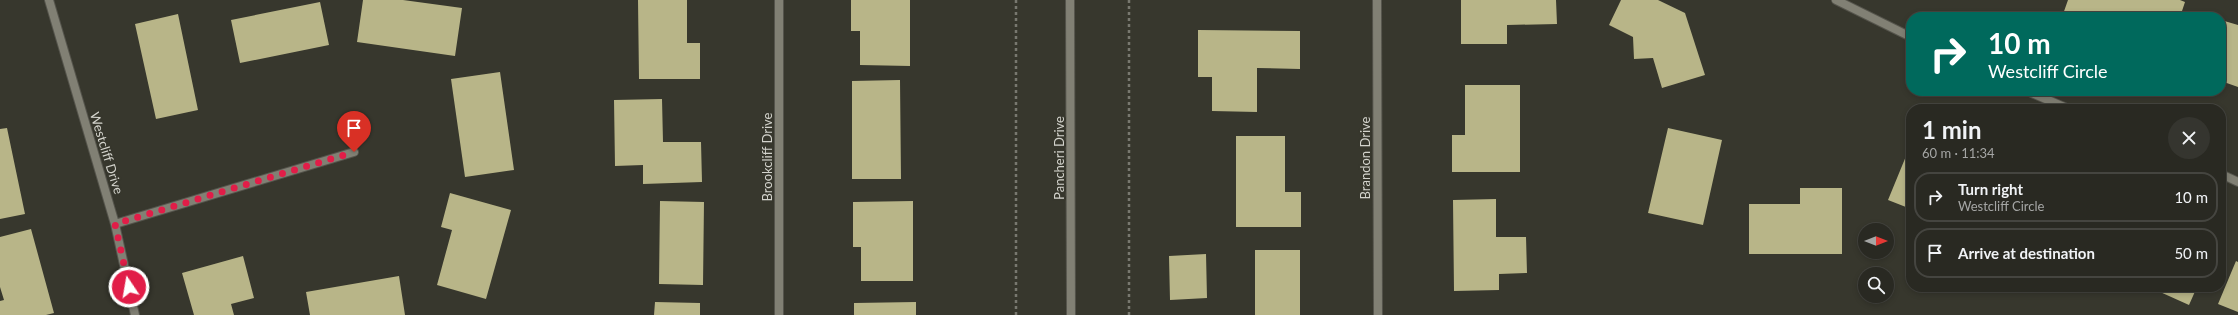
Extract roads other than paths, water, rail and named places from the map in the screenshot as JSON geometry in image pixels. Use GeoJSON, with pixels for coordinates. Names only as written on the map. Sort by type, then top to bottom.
{"type":"FeatureCollection","features":[{"type":"Feature","properties":{"kind":"street","name":"Westcliff Drive"},"geometry":{"type":"LineString","coordinates":[[49,0],[115,224],[135,315]]}},
{"type":"Feature","properties":{"kind":"street","name":"Brookcliff Drive"},"geometry":{"type":"LineString","coordinates":[[778,315],[779,0]]}},
{"type":"Feature","properties":{"kind":"street","name":"Pancheri Drive"},"geometry":{"type":"LineString","coordinates":[[1070,0],[1071,315]]}},
{"type":"Feature","properties":{"kind":"street","name":"Brandon Drive"},"geometry":{"type":"LineString","coordinates":[[1376,0],[1378,315]]}},
{"type":"Feature","properties":{"kind":"street"},"geometry":{"type":"LineString","coordinates":[[1836,0],[1906,35]]}},
{"type":"Feature","properties":{"kind":"street"},"geometry":{"type":"LineString","coordinates":[[2039,96],[2057,104]]}},
{"type":"Feature","properties":{"kind":"street"},"geometry":{"type":"LineString","coordinates":[[115,224],[354,152]]}},
{"type":"Feature","properties":{"kind":"street"},"geometry":{"type":"LineString","coordinates":[[2226,176],[2238,182]]}}]}
